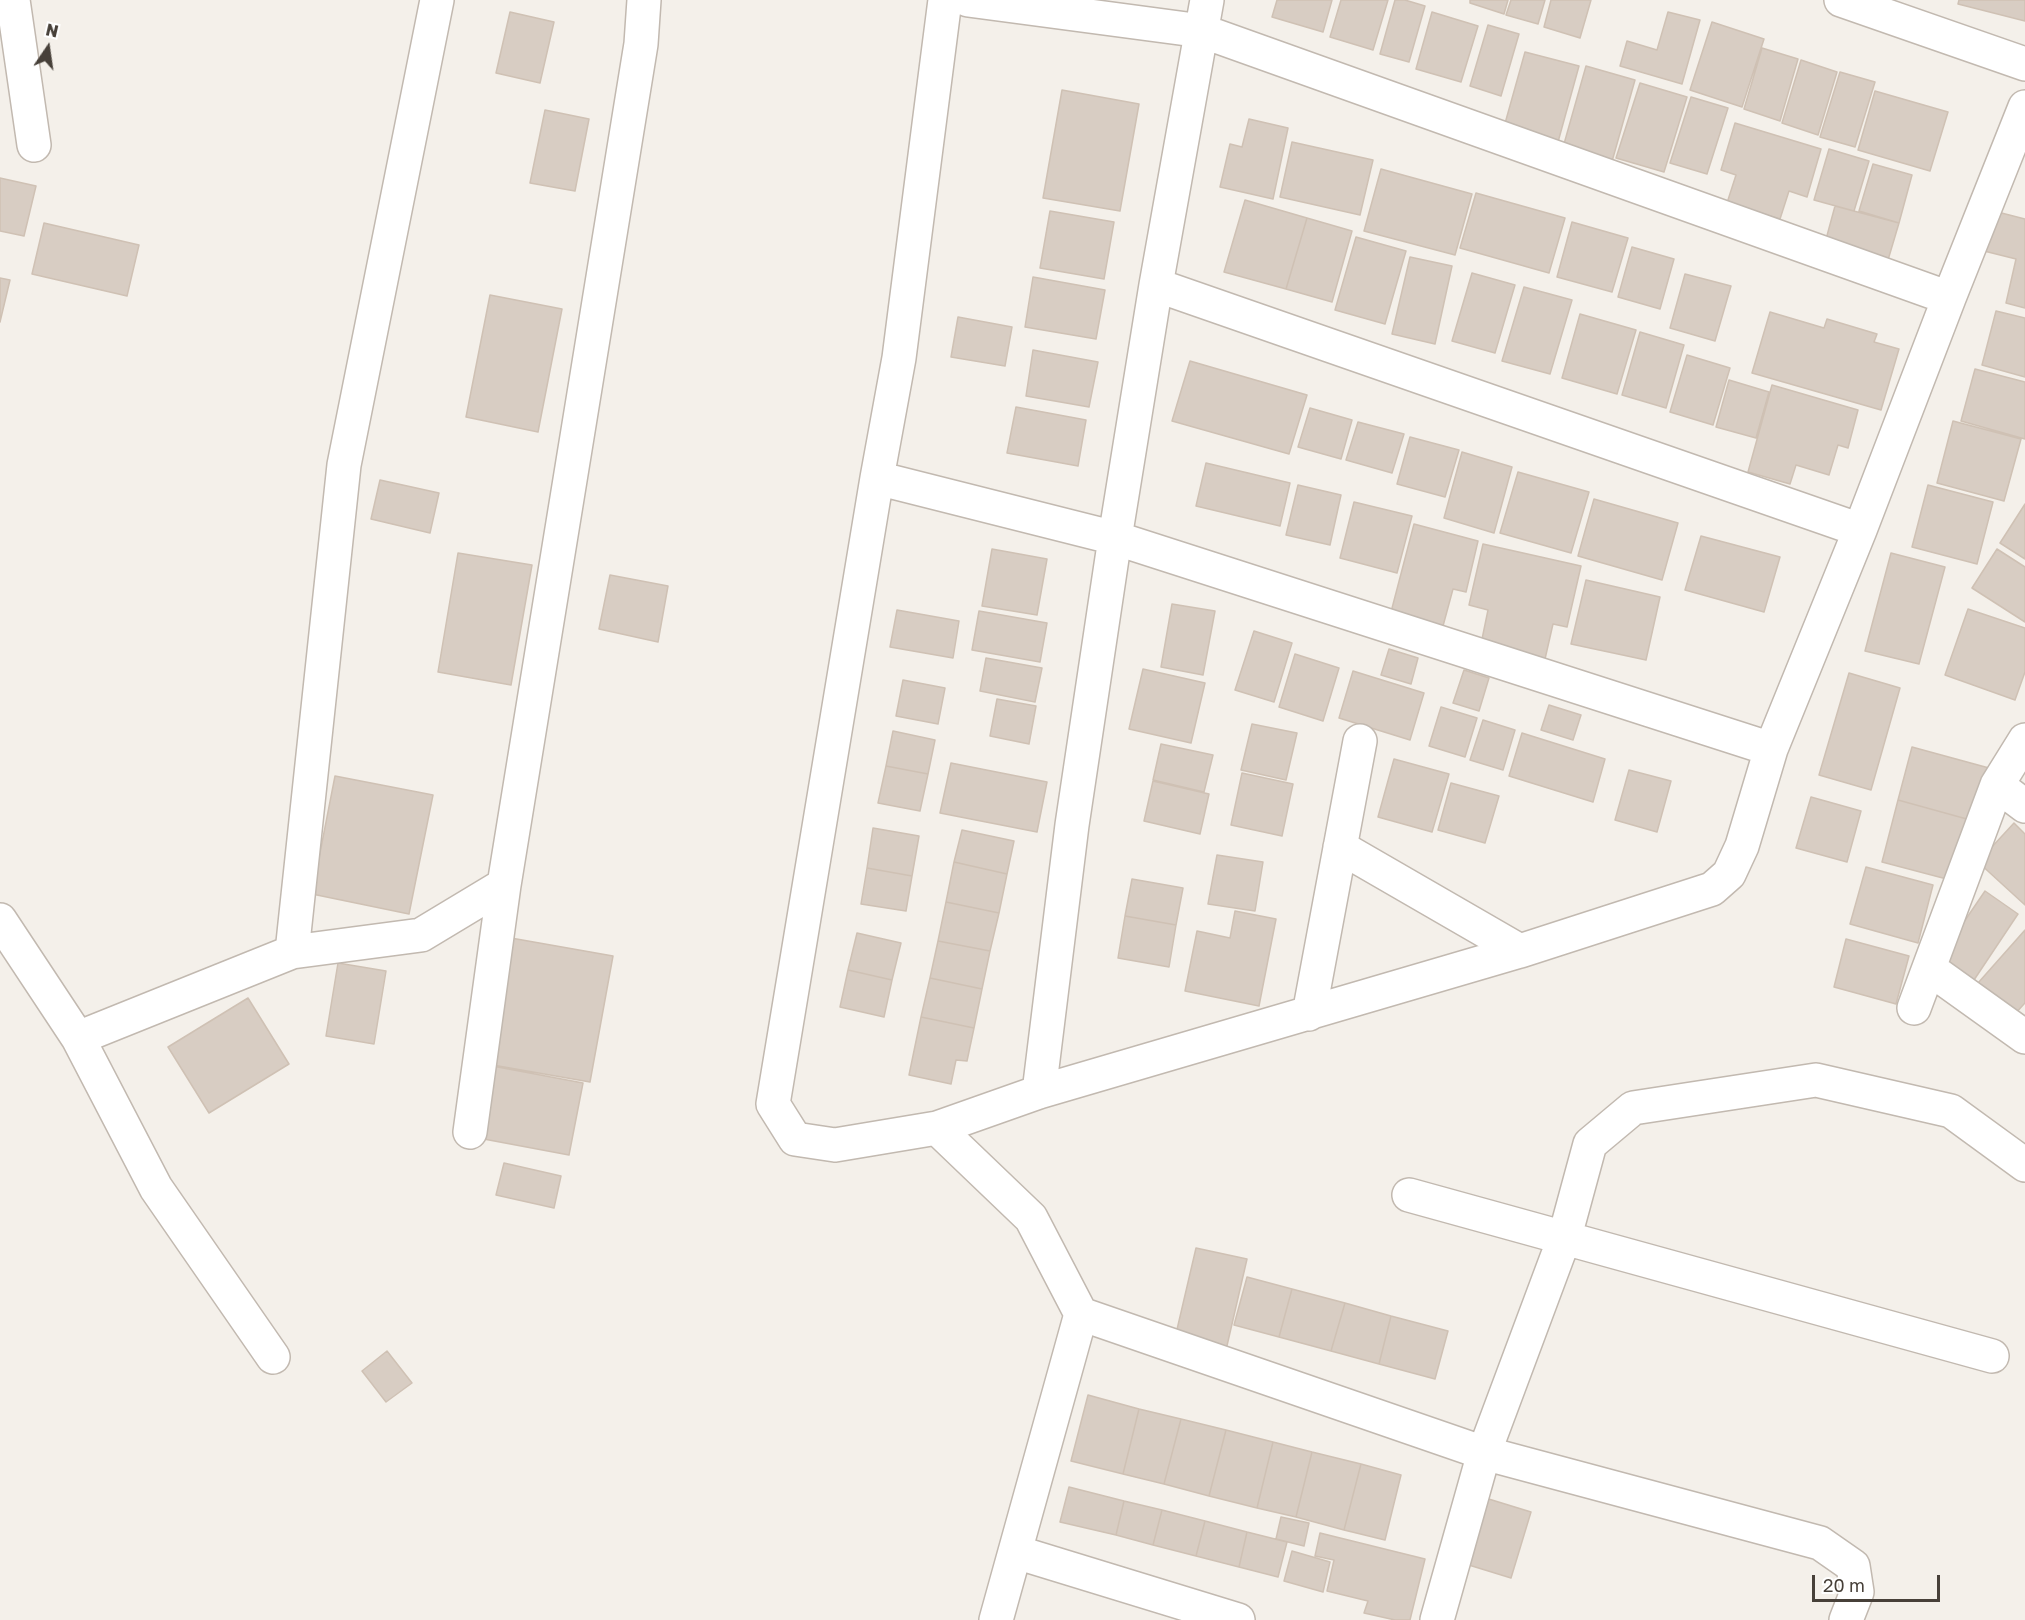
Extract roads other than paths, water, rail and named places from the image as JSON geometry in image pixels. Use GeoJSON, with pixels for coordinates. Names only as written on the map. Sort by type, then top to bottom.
{"type":"FeatureCollection","features":[{"type":"Feature","properties":{"kind":"street"},"geometry":{"type":"LineString","coordinates":[[13,0],[34,145]]}},
{"type":"Feature","properties":{"kind":"street"},"geometry":{"type":"LineString","coordinates":[[292,952],[344,465],[437,0]]}},
{"type":"Feature","properties":{"kind":"street"},"geometry":{"type":"LineString","coordinates":[[470,1132],[504,885],[641,44],[644,0]]}},
{"type":"Feature","properties":{"kind":"street"},"geometry":{"type":"LineString","coordinates":[[945,0],[899,358],[773,1104],[795,1139],[835,1145],[937,1128],[1039,1092],[1520,951],[1713,890],[1729,874],[1742,846],[1771,748],[1860,530],[2025,107]]}},
{"type":"Feature","properties":{"kind":"street"},"geometry":{"type":"LineString","coordinates":[[968,0],[1204,16],[1949,298]]}},
{"type":"Feature","properties":{"kind":"street"},"geometry":{"type":"LineString","coordinates":[[1841,0],[2025,64]]}},
{"type":"Feature","properties":{"kind":"street"},"geometry":{"type":"LineString","coordinates":[[1039,1092],[1072,825],[1115,538],[1156,285],[1204,16]]}},
{"type":"Feature","properties":{"kind":"street"},"geometry":{"type":"LineString","coordinates":[[1156,285],[1860,530]]}},
{"type":"Feature","properties":{"kind":"street"},"geometry":{"type":"LineString","coordinates":[[877,478],[1115,538],[1771,748]]}},
{"type":"Feature","properties":{"kind":"street"},"geometry":{"type":"LineString","coordinates":[[1914,1008],[1997,785],[2025,740]]}},
{"type":"Feature","properties":{"kind":"street"},"geometry":{"type":"LineString","coordinates":[[1309,1014],[1360,741]]}},
{"type":"Feature","properties":{"kind":"street"},"geometry":{"type":"LineString","coordinates":[[1997,785],[2025,806]]}},
{"type":"Feature","properties":{"kind":"street"},"geometry":{"type":"LineString","coordinates":[[1340,847],[1520,951]]}},
{"type":"Feature","properties":{"kind":"street"},"geometry":{"type":"LineString","coordinates":[[78,1038],[292,952],[421,935],[504,885]]}},
{"type":"Feature","properties":{"kind":"street"},"geometry":{"type":"LineString","coordinates":[[0,920],[78,1038],[156,1188],[273,1357]]}},
{"type":"Feature","properties":{"kind":"street"},"geometry":{"type":"LineString","coordinates":[[1930,969],[2025,1038]]}},
{"type":"Feature","properties":{"kind":"street"},"geometry":{"type":"LineString","coordinates":[[1437,1620],[1484,1453],[1565,1236],[1590,1144],[1634,1108],[1816,1080],[1951,1111],[2025,1165]]}},
{"type":"Feature","properties":{"kind":"street"},"geometry":{"type":"LineString","coordinates":[[937,1128],[1031,1218],[1081,1314],[996,1620]]}},
{"type":"Feature","properties":{"kind":"street"},"geometry":{"type":"LineString","coordinates":[[1409,1195],[1565,1236],[1992,1356]]}},
{"type":"Feature","properties":{"kind":"street"},"geometry":{"type":"LineString","coordinates":[[1081,1314],[1484,1453],[1820,1543],[1853,1566],[1857,1592],[1846,1620]]}},
{"type":"Feature","properties":{"kind":"street"},"geometry":{"type":"LineString","coordinates":[[1016,1552],[1238,1620]]}}]}
